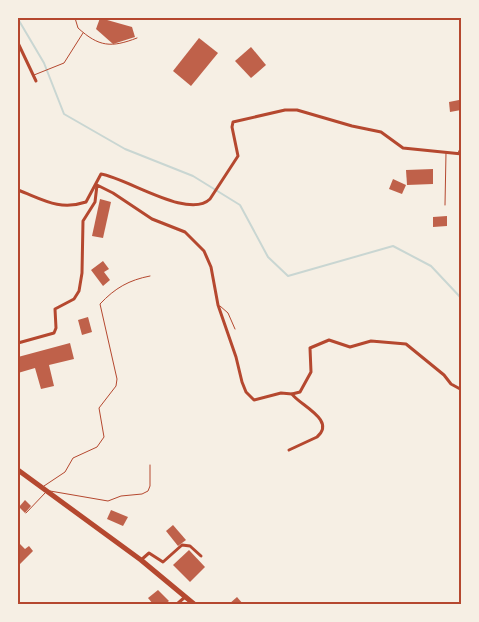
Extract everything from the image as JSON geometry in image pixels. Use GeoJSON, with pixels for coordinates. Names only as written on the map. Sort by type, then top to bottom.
{"type":"FeatureCollection","features":[{"type":"Feature","properties":{"kind":"highway"},"geometry":{"type":"LineString","coordinates":[[18,470],[141,560],[194,604]]}},
{"type":"Feature","properties":{"kind":"street"},"geometry":{"type":"LineString","coordinates":[[18,43],[36,81]]}},
{"type":"Feature","properties":{"kind":"street"},"geometry":{"type":"LineString","coordinates":[[18,190],[45,202],[62,206],[86,202],[95,186],[98,175],[101,174],[119,178],[158,196],[189,205],[204,203],[210,199],[238,156],[232,127],[234,122],[290,110],[381,132],[401,147],[460,154]]}},
{"type":"Feature","properties":{"kind":"street"},"geometry":{"type":"LineString","coordinates":[[95,186],[113,193],[152,219],[185,232],[204,250],[209,261],[218,305],[247,395],[257,400],[281,393],[292,394],[301,390],[310,376],[310,348],[331,340],[350,346],[371,341],[406,344],[444,374],[452,384],[462,390]]}},
{"type":"Feature","properties":{"kind":"street"},"geometry":{"type":"LineString","coordinates":[[18,342],[54,333],[56,328],[55,310],[72,301],[78,293],[82,273],[83,221],[95,202],[95,186]]}},
{"type":"Feature","properties":{"kind":"street"},"geometry":{"type":"LineString","coordinates":[[288,450],[317,437],[320,434],[322,425],[321,419],[297,401],[292,394]]}},
{"type":"Feature","properties":{"kind":"street"},"geometry":{"type":"LineString","coordinates":[[141,560],[150,554],[163,562],[182,545],[190,546],[201,556]]}},
{"type":"Feature","properties":{"kind":"street"},"geometry":{"type":"LineString","coordinates":[[177,604],[185,596]]}},
{"type":"Feature","properties":{"kind":"lane"},"geometry":{"type":"LineString","coordinates":[[75,18],[78,28],[107,45],[118,45],[137,38]]}},
{"type":"Feature","properties":{"kind":"lane"},"geometry":{"type":"LineString","coordinates":[[33,75],[67,60],[83,32]]}},
{"type":"Feature","properties":{"kind":"lane"},"geometry":{"type":"LineString","coordinates":[[460,154],[462,144]]}},
{"type":"Feature","properties":{"kind":"lane"},"geometry":{"type":"LineString","coordinates":[[445,205],[446,152]]}},
{"type":"Feature","properties":{"kind":"lane"},"geometry":{"type":"LineString","coordinates":[[42,487],[64,472],[73,458],[93,450],[103,439],[104,428],[99,408],[116,386],[118,379],[100,304],[115,289],[134,279],[150,276]]}},
{"type":"Feature","properties":{"kind":"lane"},"geometry":{"type":"LineString","coordinates":[[218,305],[228,313],[235,330]]}},
{"type":"Feature","properties":{"kind":"lane"},"geometry":{"type":"LineString","coordinates":[[18,434],[19,428]]}},
{"type":"Feature","properties":{"kind":"lane"},"geometry":{"type":"LineString","coordinates":[[26,513],[48,491],[108,501],[118,497],[142,494],[149,489],[150,465]]}},
{"type":"Feature","properties":{"kind":"building"},"geometry":{"type":"Polygon","coordinates":[[[100,18],[132,27],[135,37],[113,44],[96,29],[100,18]]]}},
{"type":"Feature","properties":{"kind":"building"},"geometry":{"type":"Polygon","coordinates":[[[199,38],[218,53],[191,86],[173,71],[199,38]]]}},
{"type":"Feature","properties":{"kind":"building"},"geometry":{"type":"Polygon","coordinates":[[[251,47],[266,65],[251,78],[235,61],[251,47]]]}},
{"type":"Feature","properties":{"kind":"building"},"geometry":{"type":"Polygon","coordinates":[[[459,100],[461,110],[450,112],[449,102],[459,100]]]}},
{"type":"Feature","properties":{"kind":"building"},"geometry":{"type":"Polygon","coordinates":[[[433,169],[433,184],[407,185],[406,170],[433,169]]]}},
{"type":"Feature","properties":{"kind":"building"},"geometry":{"type":"Polygon","coordinates":[[[393,179],[406,185],[402,194],[389,189],[393,179]]]}},
{"type":"Feature","properties":{"kind":"building"},"geometry":{"type":"Polygon","coordinates":[[[100,199],[111,202],[103,238],[92,236],[100,199]]]}},
{"type":"Feature","properties":{"kind":"building"},"geometry":{"type":"Polygon","coordinates":[[[447,216],[447,226],[433,227],[433,217],[447,216]]]}},
{"type":"Feature","properties":{"kind":"building"},"geometry":{"type":"Polygon","coordinates":[[[103,261],[109,269],[104,272],[110,280],[103,286],[91,270],[103,261]]]}},
{"type":"Feature","properties":{"kind":"building"},"geometry":{"type":"Polygon","coordinates":[[[88,317],[92,332],[82,335],[78,320],[88,317]]]}},
{"type":"Feature","properties":{"kind":"building"},"geometry":{"type":"Polygon","coordinates":[[[70,343],[74,359],[49,365],[54,386],[41,389],[35,368],[18,373],[18,357],[70,343]]]}},
{"type":"Feature","properties":{"kind":"building"},"geometry":{"type":"Polygon","coordinates":[[[25,500],[31,506],[25,513],[19,507],[25,500]]]}},
{"type":"Feature","properties":{"kind":"building"},"geometry":{"type":"Polygon","coordinates":[[[111,510],[128,517],[123,526],[107,519],[111,510]]]}},
{"type":"Feature","properties":{"kind":"building"},"geometry":{"type":"Polygon","coordinates":[[[173,525],[186,540],[178,546],[166,531],[173,525]]]}},
{"type":"Feature","properties":{"kind":"building"},"geometry":{"type":"Polygon","coordinates":[[[20,544],[25,549],[29,546],[33,551],[18,566],[18,546],[20,544]]]}},
{"type":"Feature","properties":{"kind":"building"},"geometry":{"type":"Polygon","coordinates":[[[189,550],[205,567],[190,582],[173,565],[189,550]]]}},
{"type":"Feature","properties":{"kind":"building"},"geometry":{"type":"Polygon","coordinates":[[[158,590],[169,601],[165,604],[153,604],[148,598],[158,590]]]}},
{"type":"Feature","properties":{"kind":"building"},"geometry":{"type":"Polygon","coordinates":[[[237,597],[243,604],[229,604],[237,597]]]}},
{"type":"Feature","properties":{"kind":"waterway"},"geometry":{"type":"LineString","coordinates":[[18,19],[44,63],[64,114],[125,149],[193,176],[240,205],[268,257],[288,276],[393,246],[431,266],[462,299]]}}]}
